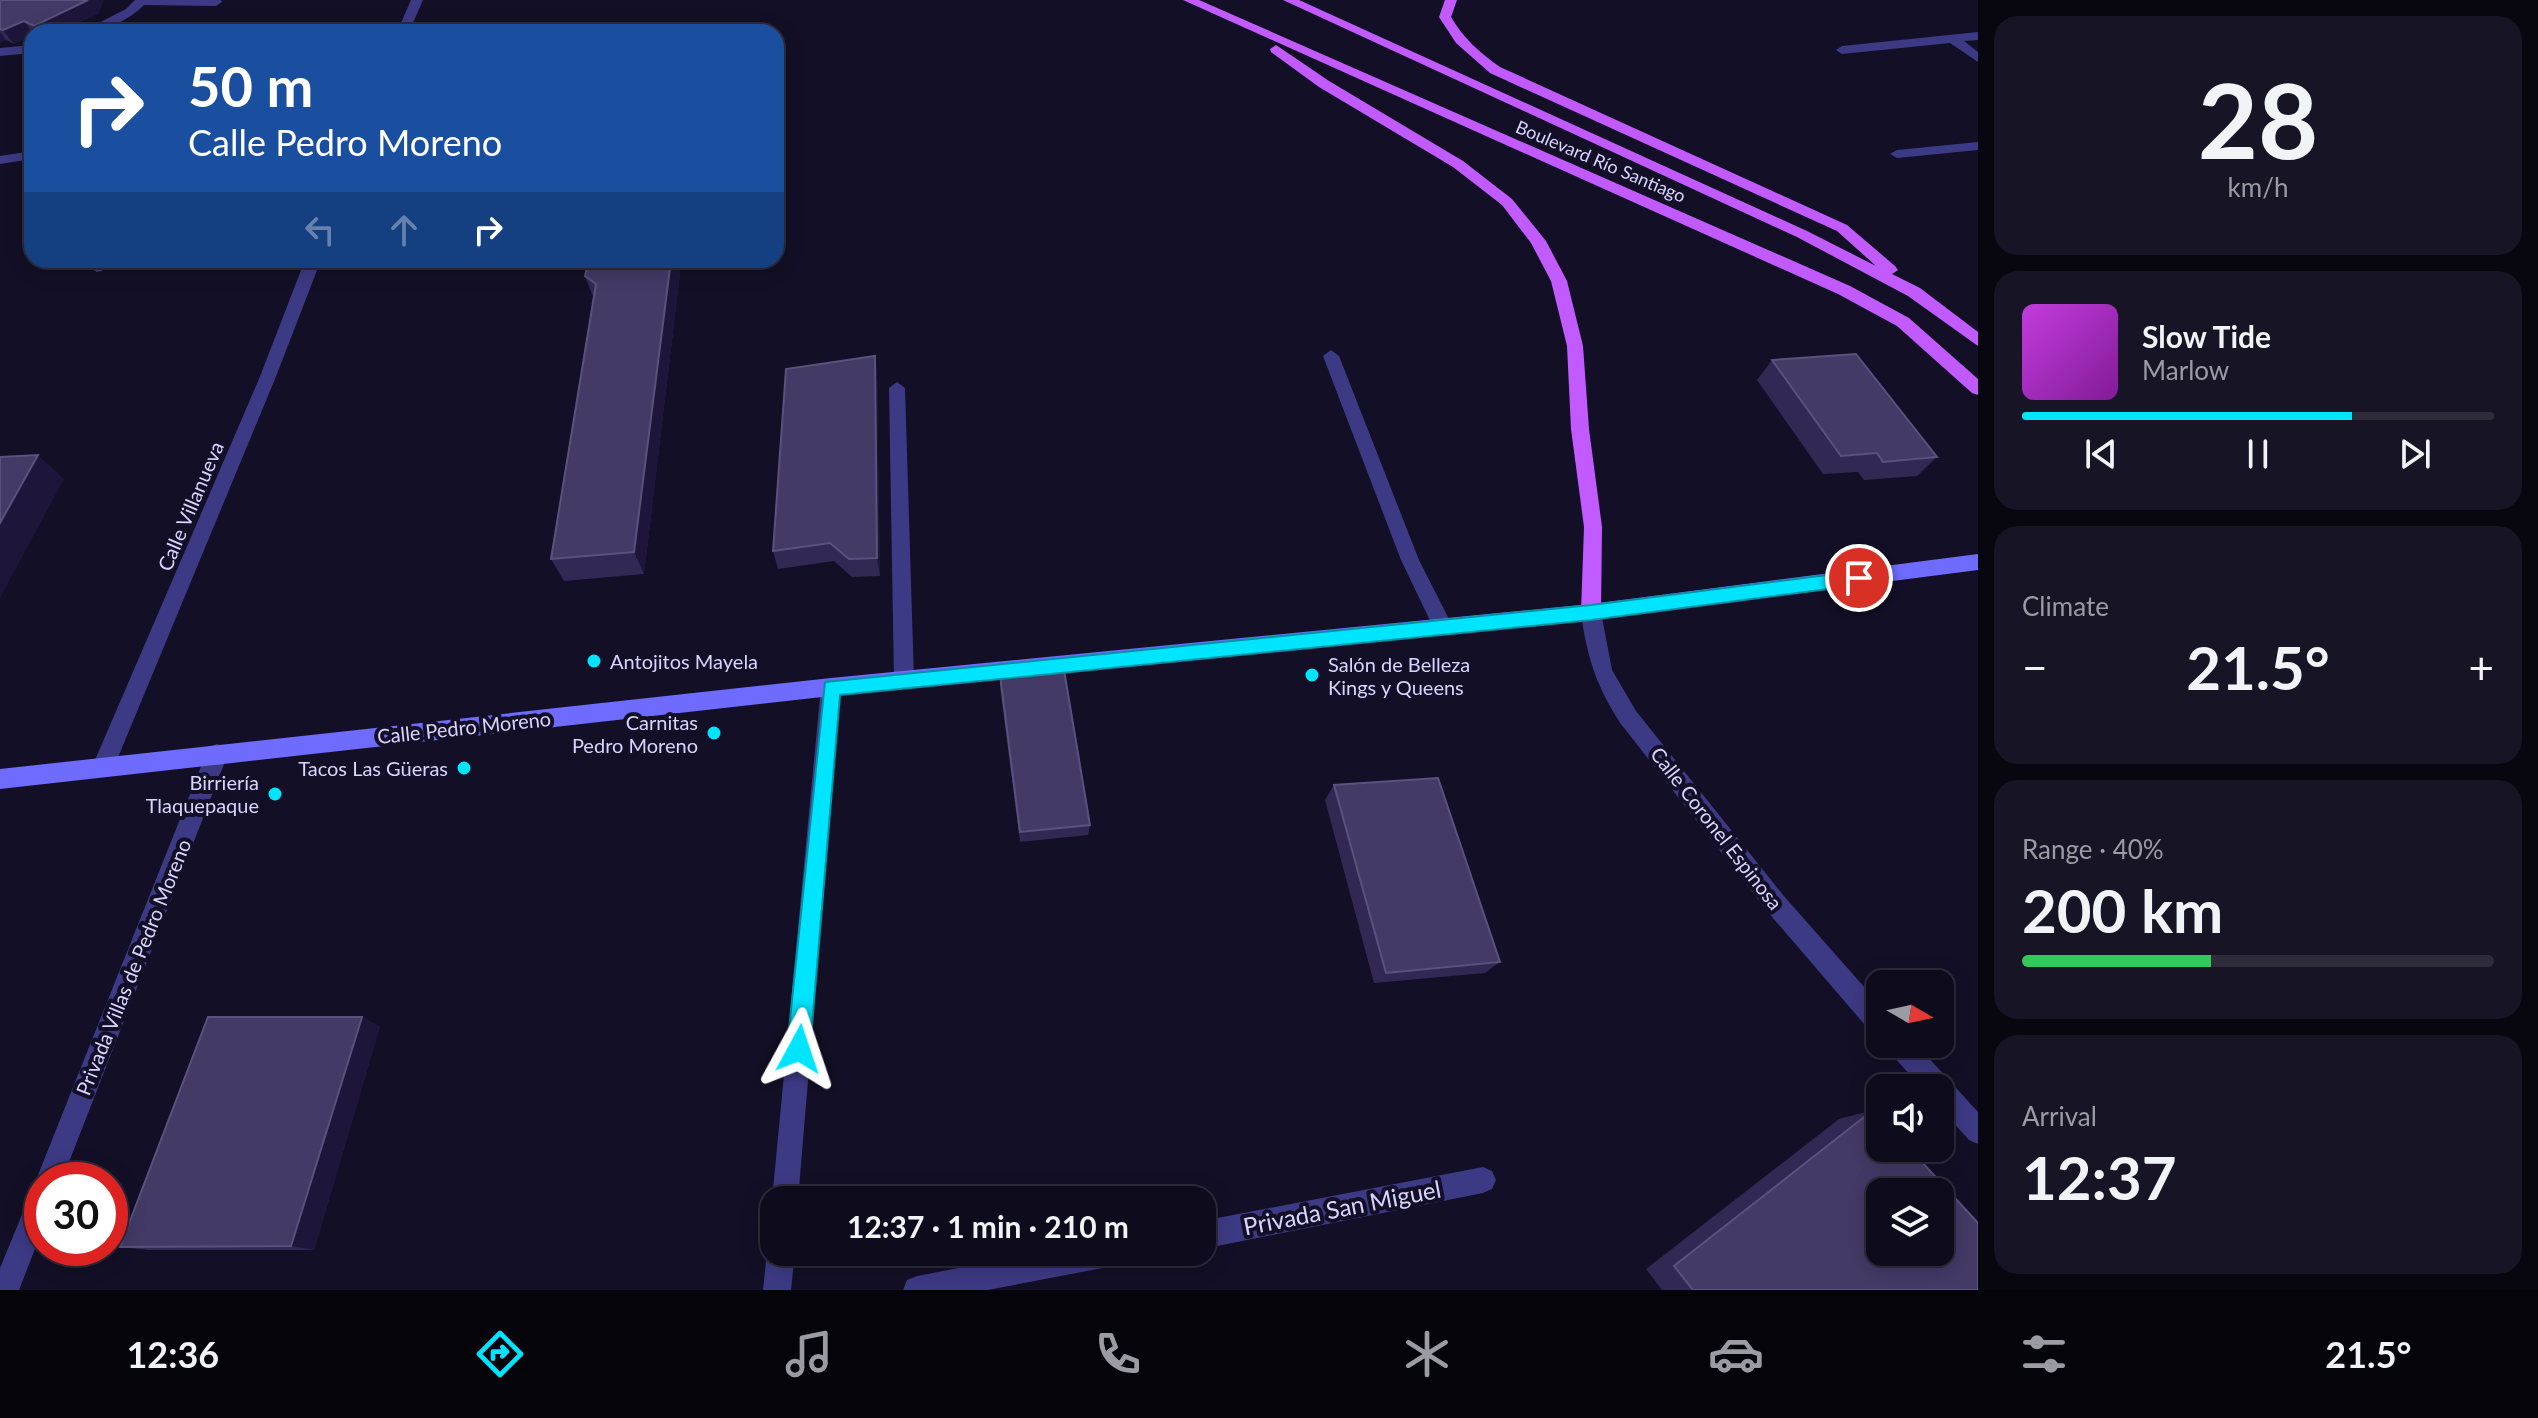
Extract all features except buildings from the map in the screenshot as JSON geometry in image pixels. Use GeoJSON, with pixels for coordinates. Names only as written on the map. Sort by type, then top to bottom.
{"type":"FeatureCollection","features":[{"type":"Feature","properties":{"kind":"main road","name":"Boulevard Río Santiago"},"geometry":{"type":"LineString","coordinates":[[1189,0],[1844,290],[1903,322],[1978,389]]}},
{"type":"Feature","properties":{"kind":"main road","name":"Boulevard Río Santiago"},"geometry":{"type":"LineString","coordinates":[[1289,0],[1802,234],[1914,292],[1978,340]]}},
{"type":"Feature","properties":{"kind":"main road"},"geometry":{"type":"LineString","coordinates":[[1451,0],[1445,17],[1454,34],[1468,50],[1495,70],[1842,228],[1914,292]]}},
{"type":"Feature","properties":{"kind":"main road"},"geometry":{"type":"LineString","coordinates":[[1244,26],[1324,84],[1458,164],[1507,202],[1538,241],[1559,281],[1575,346],[1580,429],[1593,527],[1591,612]]}},
{"type":"Feature","properties":{"kind":"street"},"geometry":{"type":"LineString","coordinates":[[406,24],[417,0]]}},
{"type":"Feature","properties":{"kind":"street"},"geometry":{"type":"LineString","coordinates":[[104,24],[130,12],[142,1],[216,2]]}},
{"type":"Feature","properties":{"kind":"street"},"geometry":{"type":"LineString","coordinates":[[1842,50],[1978,36]]}},
{"type":"Feature","properties":{"kind":"street"},"geometry":{"type":"LineString","coordinates":[[1952,38],[1978,58]]}},
{"type":"Feature","properties":{"kind":"street"},"geometry":{"type":"LineString","coordinates":[[0,52],[24,50]]}},
{"type":"Feature","properties":{"kind":"street"},"geometry":{"type":"LineString","coordinates":[[1897,154],[1972,146],[1978,160]]}},
{"type":"Feature","properties":{"kind":"street"},"geometry":{"type":"LineString","coordinates":[[0,160],[24,156]]}},
{"type":"Feature","properties":{"kind":"street","name":"Calle Villanueva"},"geometry":{"type":"LineString","coordinates":[[103,767],[267,379],[310,268]]}},
{"type":"Feature","properties":{"kind":"street"},"geometry":{"type":"LineString","coordinates":[[1331,356],[1410,560],[1443,627]]}},
{"type":"Feature","properties":{"kind":"street"},"geometry":{"type":"LineString","coordinates":[[897,388],[904,680]]}},
{"type":"Feature","properties":{"kind":"street","name":"Calle Pedro Moreno"},"geometry":{"type":"LineString","coordinates":[[0,779],[831,687],[1591,612],[1978,562]]}},
{"type":"Feature","properties":{"kind":"street","name":"Calle Coronel Espinosa"},"geometry":{"type":"LineString","coordinates":[[1591,612],[1596,649],[1620,705],[1720,836],[1866,1008]]}},
{"type":"Feature","properties":{"kind":"street"},"geometry":{"type":"LineString","coordinates":[[786,1186],[831,687]]}},
{"type":"Feature","properties":{"kind":"street","name":"Privada Villas de Pedro Moreno"},"geometry":{"type":"LineString","coordinates":[[56,1162],[217,754]]}},
{"type":"Feature","properties":{"kind":"street"},"geometry":{"type":"LineString","coordinates":[[1912,1058],[1926,1074]]}},
{"type":"Feature","properties":{"kind":"street"},"geometry":{"type":"LineString","coordinates":[[1954,1104],[1978,1131]]}},
{"type":"Feature","properties":{"kind":"street","name":"Privada San Miguel"},"geometry":{"type":"LineString","coordinates":[[1216,1232],[1483,1180]]}},
{"type":"Feature","properties":{"kind":"street"},"geometry":{"type":"LineString","coordinates":[[5,1290],[24,1242]]}},
{"type":"Feature","properties":{"kind":"street"},"geometry":{"type":"LineString","coordinates":[[777,1290],[780,1266]]}},
{"type":"Feature","properties":{"kind":"street"},"geometry":{"type":"LineString","coordinates":[[917,1290],[1041,1266]]}},
{"type":"Feature","properties":{"kind":"place","name":"Antojitos Mayela"},"geometry":{"type":"Point","coordinates":[594,661]}},
{"type":"Feature","properties":{"kind":"place","name":"Salón de Belleza Kings y Queens"},"geometry":{"type":"Point","coordinates":[1312,675]}},
{"type":"Feature","properties":{"kind":"place","name":"Carnitas Pedro Moreno"},"geometry":{"type":"Point","coordinates":[714,733]}},
{"type":"Feature","properties":{"kind":"place","name":"Tacos Las Güeras"},"geometry":{"type":"Point","coordinates":[464,768]}},
{"type":"Feature","properties":{"kind":"place","name":"Birriería Tlaquepaque"},"geometry":{"type":"Point","coordinates":[275,794]}},
{"type":"Feature","properties":{"kind":"route"},"geometry":{"type":"LineString","coordinates":[[799,1049],[831,687],[1591,612],[1859,578]]}}]}
